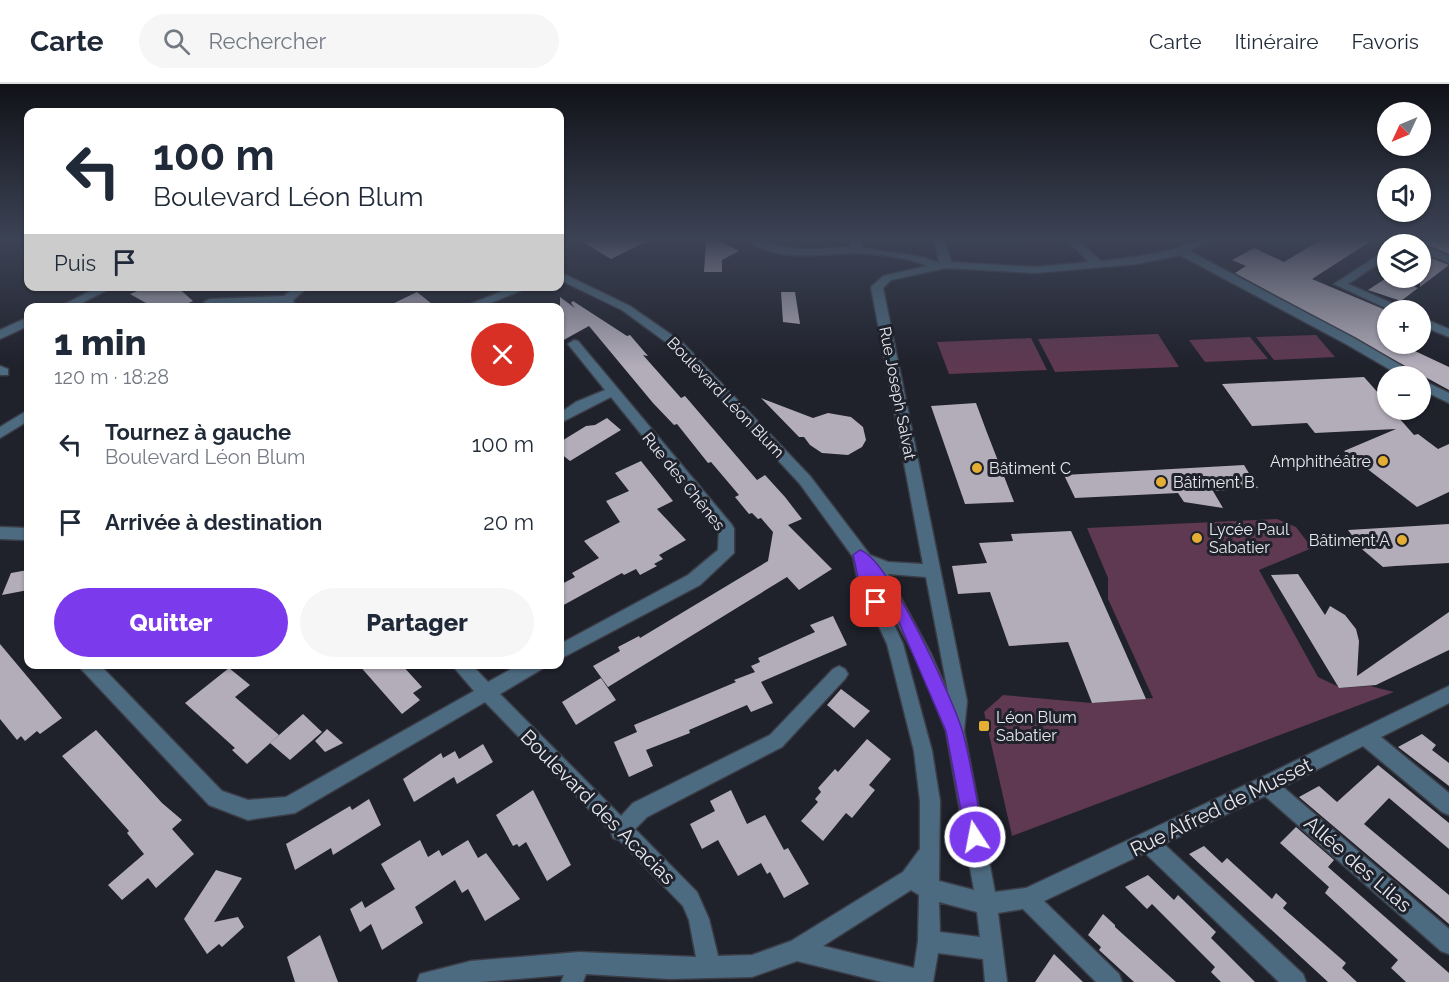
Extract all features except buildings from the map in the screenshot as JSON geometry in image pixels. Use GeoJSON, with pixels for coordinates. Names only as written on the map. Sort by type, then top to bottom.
{"type":"FeatureCollection","features":[{"type":"Feature","properties":{"kind":"street","name":"Boulevard Léon Blum"},"geometry":{"type":"LineString","coordinates":[[572,283],[626,308],[678,345],[805,480],[860,555],[881,577],[905,620],[955,731],[987,904],[996,982]]}},
{"type":"Feature","properties":{"kind":"street","name":"Rue Joseph Salvat"},"geometry":{"type":"LineString","coordinates":[[882,283],[877,287],[958,701],[955,731]]}},
{"type":"Feature","properties":{"kind":"street"},"geometry":{"type":"LineString","coordinates":[[1241,283],[1393,366]]}},
{"type":"Feature","properties":{"kind":"street"},"geometry":{"type":"LineString","coordinates":[[1342,283],[1340,284],[1377,300]]}},
{"type":"Feature","properties":{"kind":"street"},"geometry":{"type":"LineString","coordinates":[[73,303],[99,291]]}},
{"type":"Feature","properties":{"kind":"street"},"geometry":{"type":"LineString","coordinates":[[288,303],[299,291]]}},
{"type":"Feature","properties":{"kind":"street"},"geometry":{"type":"LineString","coordinates":[[480,303],[513,291]]}},
{"type":"Feature","properties":{"kind":"street"},"geometry":{"type":"LineString","coordinates":[[0,335],[24,324]]}},
{"type":"Feature","properties":{"kind":"street"},"geometry":{"type":"LineString","coordinates":[[1431,325],[1449,333]]}},
{"type":"Feature","properties":{"kind":"street","name":"Rue des Chênes"},"geometry":{"type":"LineString","coordinates":[[564,650],[694,580],[726,553],[727,529],[574,344]]}},
{"type":"Feature","properties":{"kind":"street"},"geometry":{"type":"LineString","coordinates":[[1431,389],[1449,399]]}},
{"type":"Feature","properties":{"kind":"street"},"geometry":{"type":"LineString","coordinates":[[564,416],[581,405],[612,392]]}},
{"type":"Feature","properties":{"kind":"street"},"geometry":{"type":"LineString","coordinates":[[0,433],[24,418]]}},
{"type":"Feature","properties":{"kind":"street"},"geometry":{"type":"LineString","coordinates":[[0,533],[24,534]]}},
{"type":"Feature","properties":{"kind":"street"},"geometry":{"type":"LineString","coordinates":[[860,555],[887,568],[932,571]]}},
{"type":"Feature","properties":{"kind":"street","name":"Boulevard Léon Blum"},"geometry":{"type":"LineString","coordinates":[[860,555],[866,581],[895,644],[915,718],[930,801],[929,941],[922,981]]}},
{"type":"Feature","properties":{"kind":"street"},"geometry":{"type":"LineString","coordinates":[[92,669],[216,798],[248,810],[288,806],[527,669]]}},
{"type":"Feature","properties":{"kind":"street","name":"Boulevard des Acacias"},"geometry":{"type":"LineString","coordinates":[[464,669],[690,900],[699,919],[709,966]]}},
{"type":"Feature","properties":{"kind":"street"},"geometry":{"type":"LineString","coordinates":[[620,831],[640,810],[776,741],[839,674]]}},
{"type":"Feature","properties":{"kind":"street","name":"Rue Alfred de Musset"},"geometry":{"type":"LineString","coordinates":[[987,904],[1027,898],[1267,785],[1449,694]]}},
{"type":"Feature","properties":{"kind":"street"},"geometry":{"type":"LineString","coordinates":[[1365,736],[1449,805]]}},
{"type":"Feature","properties":{"kind":"street","name":"Allée des Lilas"},"geometry":{"type":"LineString","coordinates":[[1267,785],[1449,944]]}},
{"type":"Feature","properties":{"kind":"street"},"geometry":{"type":"LineString","coordinates":[[1148,842],[1295,982]]}},
{"type":"Feature","properties":{"kind":"street"},"geometry":{"type":"LineString","coordinates":[[428,982],[471,972],[575,973],[752,966],[797,950],[910,879],[929,853]]}},
{"type":"Feature","properties":{"kind":"street"},"geometry":{"type":"LineString","coordinates":[[910,879],[930,889],[987,904]]}},
{"type":"Feature","properties":{"kind":"street"},"geometry":{"type":"LineString","coordinates":[[1027,898],[1111,982]]}},
{"type":"Feature","properties":{"kind":"street"},"geometry":{"type":"LineString","coordinates":[[929,941],[991,949]]}},
{"type":"Feature","properties":{"kind":"street"},"geometry":{"type":"LineString","coordinates":[[797,950],[922,981]]}},
{"type":"Feature","properties":{"kind":"shaded area"},"geometry":{"type":"Polygon","coordinates":[[[1158,334],[1179,367],[1055,372],[1038,339],[1158,334]]]}},
{"type":"Feature","properties":{"kind":"shaded area"},"geometry":{"type":"Polygon","coordinates":[[[1316,335],[1335,357],[1274,360],[1256,337],[1316,335]]]}},
{"type":"Feature","properties":{"kind":"shaded area"},"geometry":{"type":"Polygon","coordinates":[[[1250,337],[1268,359],[1205,362],[1189,340],[1250,337]]]}},
{"type":"Feature","properties":{"kind":"shaded area"},"geometry":{"type":"Polygon","coordinates":[[[1031,338],[1047,370],[949,374],[937,342],[1031,338]]]}},
{"type":"Feature","properties":{"kind":"shaded area"},"geometry":{"type":"Polygon","coordinates":[[[1277,519],[1296,527],[1312,548],[1259,570],[1318,677],[1341,688],[1370,686],[1394,692],[1012,836],[984,712],[1003,695],[1092,703],[1153,698],[1108,599],[1108,578],[1087,528],[1277,519]]]}},
{"type":"Feature","properties":{"kind":"place","name":"Amphithéâtre"},"geometry":{"type":"Point","coordinates":[1383,461]}},
{"type":"Feature","properties":{"kind":"place","name":"Bâtiment C"},"geometry":{"type":"Point","coordinates":[977,468]}},
{"type":"Feature","properties":{"kind":"place","name":"Bâtiment B"},"geometry":{"type":"Point","coordinates":[1161,482]}},
{"type":"Feature","properties":{"kind":"place","name":"Lycée Paul Sabatier"},"geometry":{"type":"Point","coordinates":[1197,538]}},
{"type":"Feature","properties":{"kind":"place","name":"Bâtiment A"},"geometry":{"type":"Point","coordinates":[1402,540]}},
{"type":"Feature","properties":{"kind":"place","name":"Léon Blum Sabatier"},"geometry":{"type":"Point","coordinates":[984,726]}},
{"type":"Feature","properties":{"kind":"route"},"geometry":{"type":"LineString","coordinates":[[876,602],[866,581],[860,555],[881,577],[905,620],[925,659],[938,697],[955,731],[975,837]]}}]}
